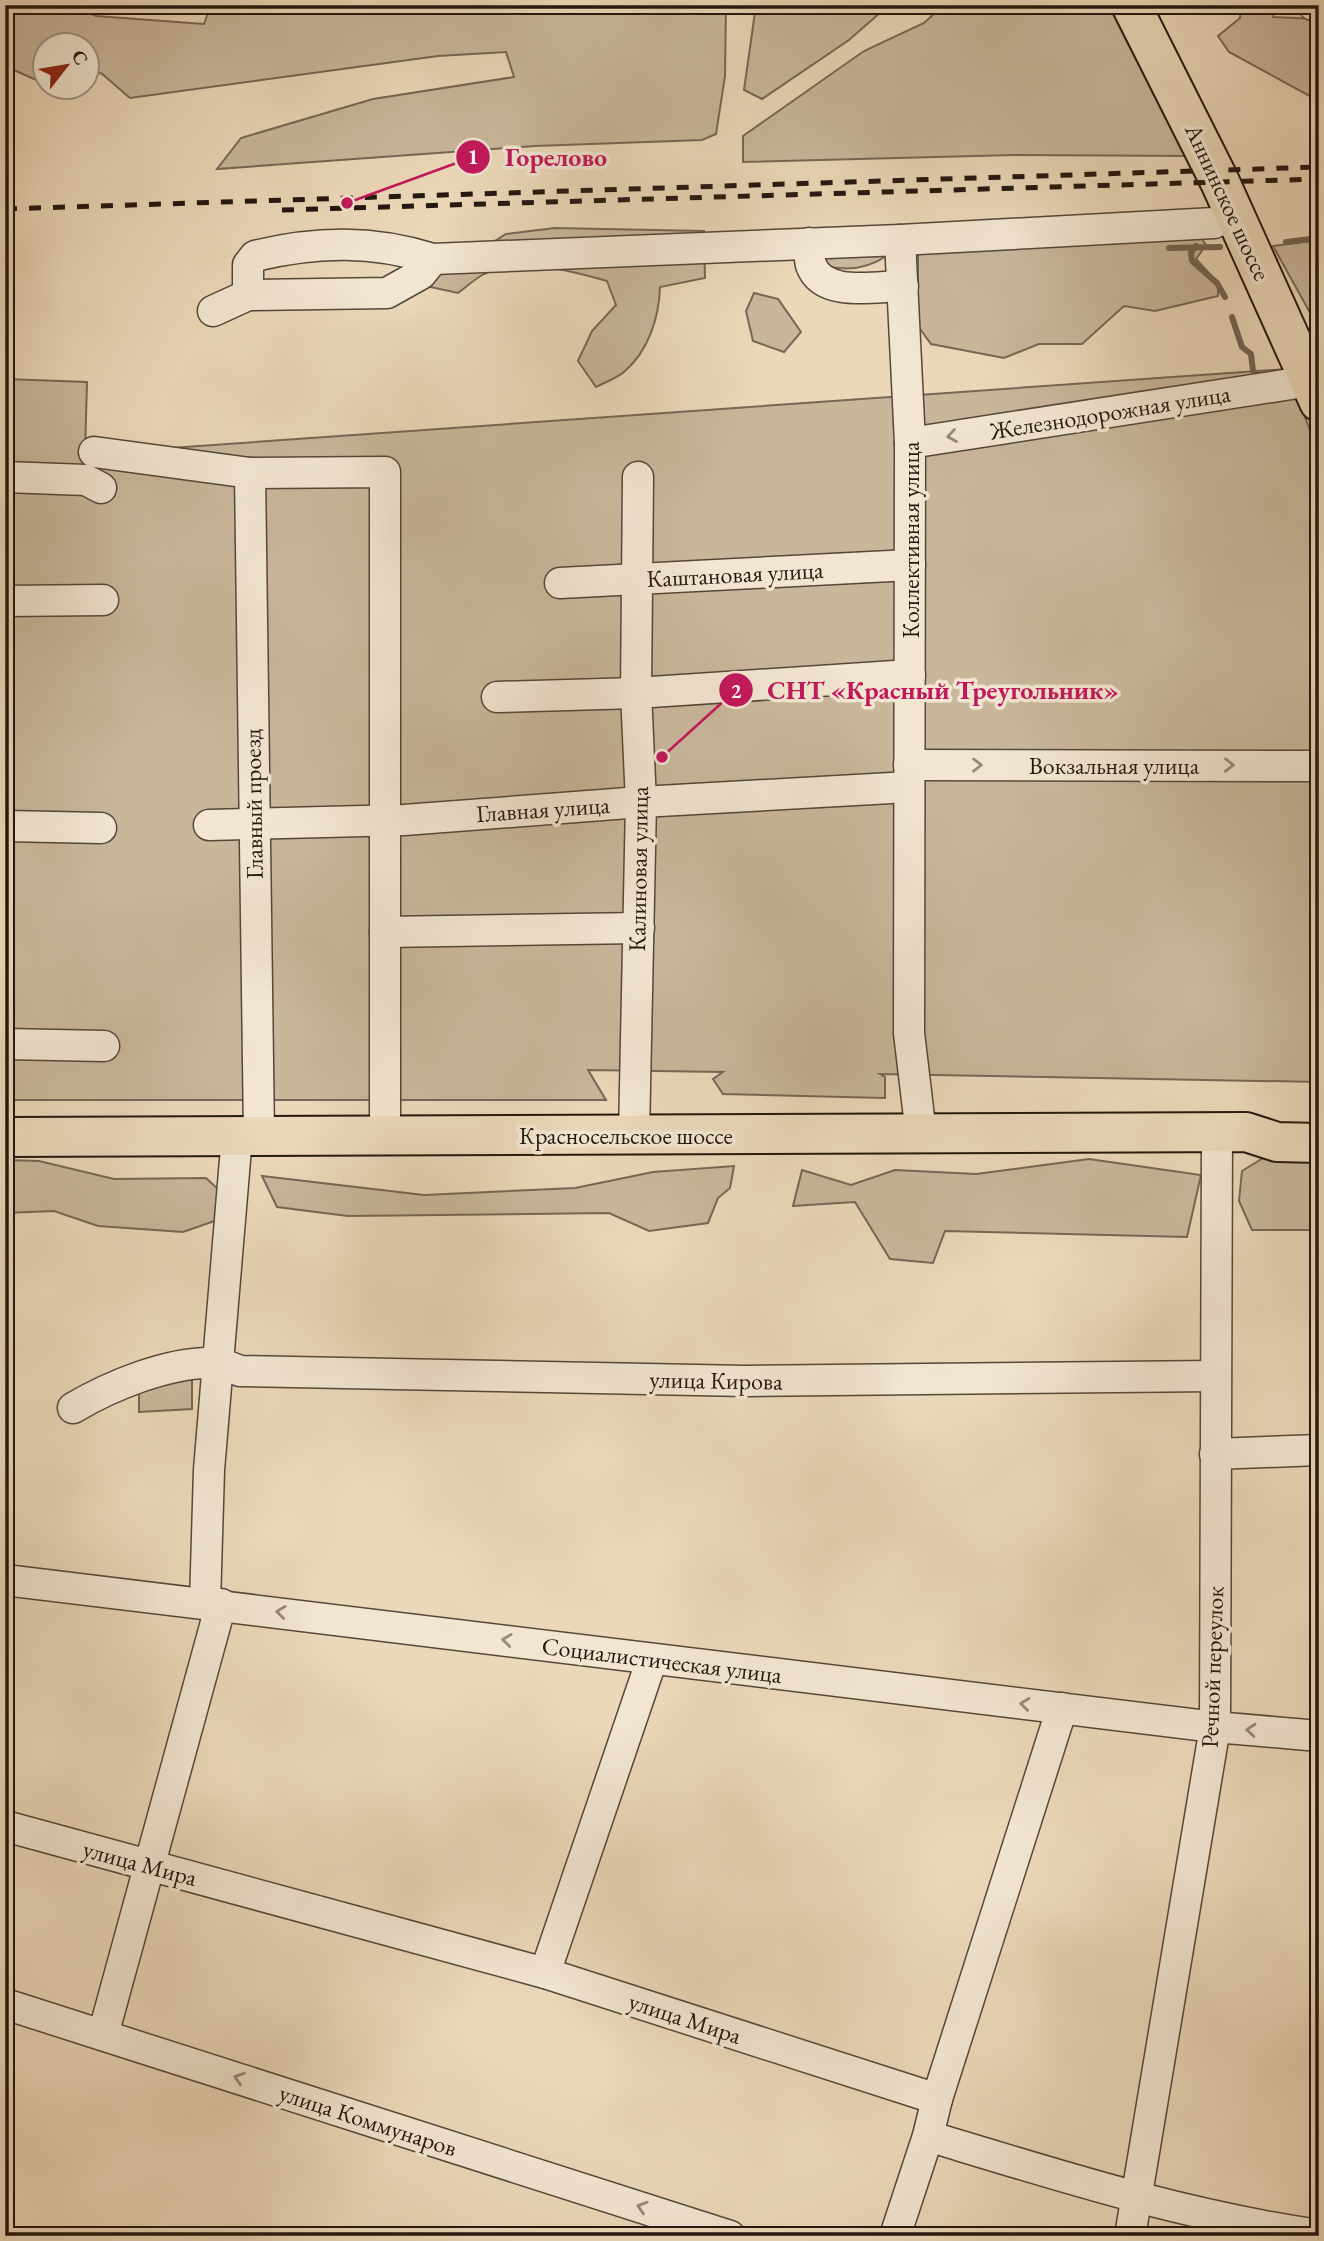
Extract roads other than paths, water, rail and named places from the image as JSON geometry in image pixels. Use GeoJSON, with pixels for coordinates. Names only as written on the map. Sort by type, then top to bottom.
{"type":"FeatureCollection","features":[{"type":"Feature","properties":{"kind":"main road","name":"Аннинское шоссе"},"geometry":{"type":"LineString","coordinates":[[1131,5],[1312,372]]}},
{"type":"Feature","properties":{"kind":"main road","name":"Красносельское шоссе"},"geometry":{"type":"LineString","coordinates":[[1231,1133],[1275,1121],[1319,1120]]}},
{"type":"Feature","properties":{"kind":"main road","name":"Красносельское шоссе"},"geometry":{"type":"LineString","coordinates":[[5,1137],[1231,1133],[1278,1142],[1319,1143]]}},
{"type":"Feature","properties":{"kind":"street"},"geometry":{"type":"LineString","coordinates":[[1313,5],[1319,6]]}},
{"type":"Feature","properties":{"kind":"street"},"geometry":{"type":"LineString","coordinates":[[248,295],[248,265],[255,256],[274,251],[364,244],[395,247],[433,259],[900,240],[1214,223],[1234,214]]}},
{"type":"Feature","properties":{"kind":"street","name":"Коллективная улица"},"geometry":{"type":"LineString","coordinates":[[900,240],[910,443],[909,1033],[921,1134]]}},
{"type":"Feature","properties":{"kind":"street"},"geometry":{"type":"LineString","coordinates":[[809,243],[811,265],[823,282],[843,288],[902,286]]}},
{"type":"Feature","properties":{"kind":"street"},"geometry":{"type":"LineString","coordinates":[[213,311],[248,295],[387,293],[421,274],[433,259]]}},
{"type":"Feature","properties":{"kind":"street","name":"Железнодорожная улица"},"geometry":{"type":"LineString","coordinates":[[910,443],[1312,372]]}},
{"type":"Feature","properties":{"kind":"street"},"geometry":{"type":"LineString","coordinates":[[94,452],[250,473],[385,472],[385,1136]]}},
{"type":"Feature","properties":{"kind":"street","name":"Главный проезд"},"geometry":{"type":"LineString","coordinates":[[103,2035],[149,1865],[213,1604],[217,1363],[248,1136],[253,826],[250,473]]}},
{"type":"Feature","properties":{"kind":"street"},"geometry":{"type":"LineString","coordinates":[[5,477],[86,480],[101,488]]}},
{"type":"Feature","properties":{"kind":"street","name":"Калиновая улица"},"geometry":{"type":"LineString","coordinates":[[634,1135],[641,802],[636,693],[638,477]]}},
{"type":"Feature","properties":{"kind":"street","name":"Каштановая улица"},"geometry":{"type":"LineString","coordinates":[[560,583],[910,565]]}},
{"type":"Feature","properties":{"kind":"street"},"geometry":{"type":"LineString","coordinates":[[5,601],[103,600]]}},
{"type":"Feature","properties":{"kind":"street"},"geometry":{"type":"LineString","coordinates":[[496,697],[636,693],[910,675]]}},
{"type":"Feature","properties":{"kind":"street","name":"Вокзальная улица"},"geometry":{"type":"LineString","coordinates":[[909,776],[1319,766]]}},
{"type":"Feature","properties":{"kind":"street","name":"Главная улица"},"geometry":{"type":"LineString","coordinates":[[209,825],[386,821],[641,802],[909,776]]}},
{"type":"Feature","properties":{"kind":"street"},"geometry":{"type":"LineString","coordinates":[[5,826],[101,828]]}},
{"type":"Feature","properties":{"kind":"street"},"geometry":{"type":"LineString","coordinates":[[385,932],[639,928]]}},
{"type":"Feature","properties":{"kind":"street"},"geometry":{"type":"LineString","coordinates":[[5,1044],[104,1046]]}},
{"type":"Feature","properties":{"kind":"street","name":"Речной переулок"},"geometry":{"type":"LineString","coordinates":[[1129,2236],[1138,2199],[1215,1727],[1215,1376],[1231,1133]]}},
{"type":"Feature","properties":{"kind":"street","name":"улица Кирова"},"geometry":{"type":"LineString","coordinates":[[73,1408],[105,1389],[189,1364],[217,1363],[240,1371],[746,1381],[1215,1376]]}},
{"type":"Feature","properties":{"kind":"street"},"geometry":{"type":"LineString","coordinates":[[1215,1454],[1319,1450]]}},
{"type":"Feature","properties":{"kind":"street","name":"Социалистическая улица"},"geometry":{"type":"LineString","coordinates":[[5,1580],[1062,1709],[1319,1737]]}},
{"type":"Feature","properties":{"kind":"street"},"geometry":{"type":"LineString","coordinates":[[545,1973],[652,1658]]}},
{"type":"Feature","properties":{"kind":"street"},"geometry":{"type":"LineString","coordinates":[[895,2236],[1062,1709]]}},
{"type":"Feature","properties":{"kind":"street","name":"улица Мира"},"geometry":{"type":"LineString","coordinates":[[5,1826],[545,1973],[937,2099]]}},
{"type":"Feature","properties":{"kind":"street","name":"улица Коммунаров"},"geometry":{"type":"LineString","coordinates":[[5,2004],[730,2236]]}},
{"type":"Feature","properties":{"kind":"street"},"geometry":{"type":"LineString","coordinates":[[928,2136],[1138,2199],[1319,2235]]}},
{"type":"Feature","properties":{"kind":"waterway"},"geometry":{"type":"LineString","coordinates":[[1286,242],[1319,238]]}},
{"type":"Feature","properties":{"kind":"waterway"},"geometry":{"type":"LineString","coordinates":[[1196,246],[1191,253],[1192,261],[1217,283],[1225,297]]}},
{"type":"Feature","properties":{"kind":"waterway"},"geometry":{"type":"LineString","coordinates":[[1169,248],[1220,247]]}},
{"type":"Feature","properties":{"kind":"waterway"},"geometry":{"type":"LineString","coordinates":[[1232,317],[1242,347],[1251,354],[1253,371],[1259,375]]}},
{"type":"Feature","properties":{"kind":"railway"},"geometry":{"type":"LineString","coordinates":[[5,209],[1319,167]]}},
{"type":"Feature","properties":{"kind":"railway"},"geometry":{"type":"LineString","coordinates":[[282,210],[1319,179]]}},
{"type":"Feature","properties":{"kind":"place","name":"Горелово"},"geometry":{"type":"Point","coordinates":[347,203]}},
{"type":"Feature","properties":{"kind":"place","name":"СНТ «Красный Треугольник»"},"geometry":{"type":"Point","coordinates":[662,757]}}]}
